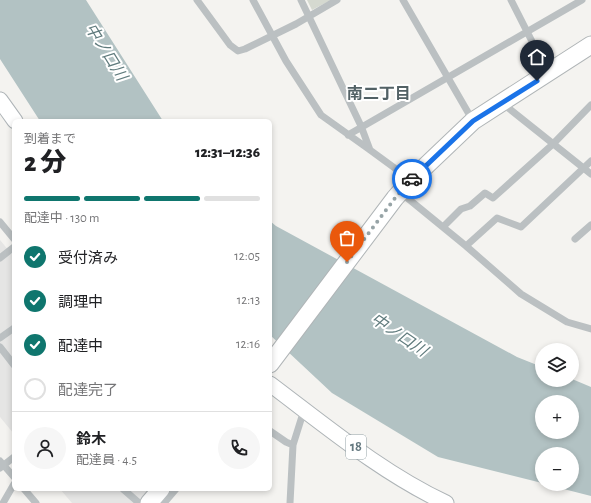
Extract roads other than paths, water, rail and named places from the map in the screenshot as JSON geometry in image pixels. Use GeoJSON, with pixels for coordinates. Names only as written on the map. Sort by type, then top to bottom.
{"type":"FeatureCollection","features":[{"type":"Feature","properties":{"kind":"highway"},"geometry":{"type":"LineString","coordinates":[[272,361],[402,190],[473,121],[591,45]]}},
{"type":"Feature","properties":{"kind":"highway"},"geometry":{"type":"LineString","coordinates":[[148,503],[159,491]]}},
{"type":"Feature","properties":{"kind":"main road"},"geometry":{"type":"LineString","coordinates":[[0,100],[14,119]]}},
{"type":"Feature","properties":{"kind":"main road","name":"18"},"geometry":{"type":"LineString","coordinates":[[272,387],[382,466],[424,493],[446,503]]}},
{"type":"Feature","properties":{"kind":"street"},"geometry":{"type":"LineString","coordinates":[[197,0],[234,49],[238,51],[246,49],[309,17],[337,0]]}},
{"type":"Feature","properties":{"kind":"street"},"geometry":{"type":"LineString","coordinates":[[253,0],[272,36],[321,115],[370,150],[402,190],[521,294],[567,322],[591,329]]}},
{"type":"Feature","properties":{"kind":"street"},"geometry":{"type":"LineString","coordinates":[[301,0],[362,126],[370,150]]}},
{"type":"Feature","properties":{"kind":"street"},"geometry":{"type":"LineString","coordinates":[[403,0],[473,121]]}},
{"type":"Feature","properties":{"kind":"street"},"geometry":{"type":"LineString","coordinates":[[511,0],[548,74]]}},
{"type":"Feature","properties":{"kind":"street"},"geometry":{"type":"LineString","coordinates":[[348,134],[527,33],[582,0]]}},
{"type":"Feature","properties":{"kind":"street"},"geometry":{"type":"LineString","coordinates":[[502,103],[591,174]]}},
{"type":"Feature","properties":{"kind":"street"},"geometry":{"type":"LineString","coordinates":[[443,227],[461,210],[470,206],[485,193],[493,198],[553,144],[591,105]]}},
{"type":"Feature","properties":{"kind":"street"},"geometry":{"type":"LineString","coordinates":[[466,246],[497,218],[521,227],[591,161]]}},
{"type":"Feature","properties":{"kind":"street"},"geometry":{"type":"LineString","coordinates":[[0,222],[12,237]]}},
{"type":"Feature","properties":{"kind":"street"},"geometry":{"type":"LineString","coordinates":[[576,239],[591,225]]}},
{"type":"Feature","properties":{"kind":"street"},"geometry":{"type":"LineString","coordinates":[[0,258],[12,249]]}},
{"type":"Feature","properties":{"kind":"street"},"geometry":{"type":"LineString","coordinates":[[0,338],[12,329]]}},
{"type":"Feature","properties":{"kind":"street"},"geometry":{"type":"LineString","coordinates":[[0,347],[12,362]]}},
{"type":"Feature","properties":{"kind":"street"},"geometry":{"type":"LineString","coordinates":[[290,503],[293,445],[304,409]]}},
{"type":"Feature","properties":{"kind":"street"},"geometry":{"type":"LineString","coordinates":[[272,432],[293,445]]}},
{"type":"Feature","properties":{"kind":"street"},"geometry":{"type":"LineString","coordinates":[[12,458],[1,465],[12,475]]}},
{"type":"Feature","properties":{"kind":"street"},"geometry":{"type":"LineString","coordinates":[[4,503],[12,488]]}},
{"type":"Feature","properties":{"kind":"street"},"geometry":{"type":"LineString","coordinates":[[26,491],[36,503]]}},
{"type":"Feature","properties":{"kind":"street"},"geometry":{"type":"LineString","coordinates":[[126,491],[139,503]]}},
{"type":"Feature","properties":{"kind":"street"},"geometry":{"type":"LineString","coordinates":[[148,503],[150,494],[152,491]]}},
{"type":"Feature","properties":{"kind":"street"},"geometry":{"type":"LineString","coordinates":[[164,503],[174,491]]}},
{"type":"Feature","properties":{"kind":"water","name":"中ノ口川"},"geometry":{"type":"Polygon","coordinates":[[[0,0],[86,0],[162,119],[39,119],[0,59],[0,0]]]}},
{"type":"Feature","properties":{"kind":"water","name":"中ノ口川"},"geometry":{"type":"Polygon","coordinates":[[[272,223],[517,357],[535,364],[535,387],[579,387],[579,382],[591,387],[591,496],[571,491],[579,491],[579,447],[535,447],[535,481],[438,457],[332,393],[272,337],[272,223]]]}},
{"type":"Feature","properties":{"kind":"district","name":"南二丁目"},"geometry":{"type":"Point","coordinates":[379,94]}}]}
